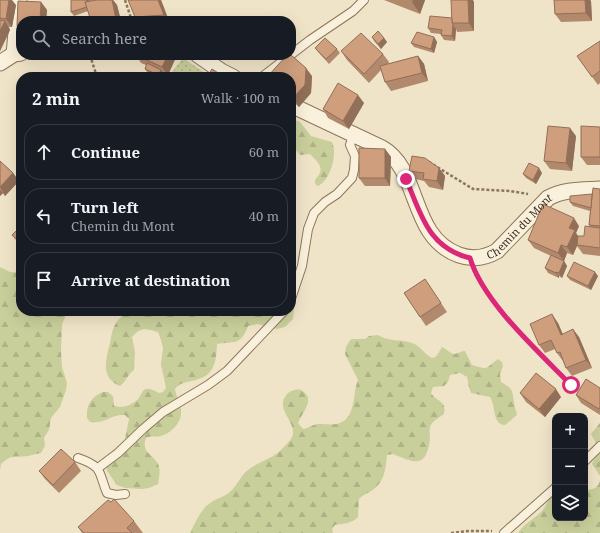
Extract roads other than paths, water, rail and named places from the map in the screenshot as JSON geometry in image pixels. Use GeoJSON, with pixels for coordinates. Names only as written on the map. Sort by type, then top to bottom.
{"type":"FeatureCollection","features":[{"type":"Feature","properties":{"kind":"street"},"geometry":{"type":"LineString","coordinates":[[16,0],[19,1],[19,16]]}},
{"type":"Feature","properties":{"kind":"street"},"geometry":{"type":"LineString","coordinates":[[0,63],[16,54]]}},
{"type":"Feature","properties":{"kind":"street"},"geometry":{"type":"LineString","coordinates":[[205,60],[223,72]]}},
{"type":"Feature","properties":{"kind":"street","name":"Chemin du Mont"},"geometry":{"type":"LineString","coordinates":[[296,107],[392,154],[400,166],[428,229],[435,239],[451,252],[470,258],[488,256],[497,251],[548,198],[568,191],[600,189]]}},
{"type":"Feature","properties":{"kind":"lane"},"geometry":{"type":"LineString","coordinates":[[296,51],[353,11],[364,0]]}},
{"type":"Feature","properties":{"kind":"lane"},"geometry":{"type":"LineString","coordinates":[[268,72],[284,60]]}},
{"type":"Feature","properties":{"kind":"lane"},"geometry":{"type":"LineString","coordinates":[[296,284],[302,266],[308,229],[314,213],[325,202],[337,194],[352,178],[355,156],[350,145],[352,135]]}},
{"type":"Feature","properties":{"kind":"lane"},"geometry":{"type":"LineString","coordinates":[[98,468],[118,453],[163,412],[208,385],[227,371],[279,316]]}},
{"type":"Feature","properties":{"kind":"lane"},"geometry":{"type":"LineString","coordinates":[[588,458],[600,446]]}},
{"type":"Feature","properties":{"kind":"lane"},"geometry":{"type":"LineString","coordinates":[[78,458],[86,460],[98,468],[108,493],[116,495],[125,494]]}},
{"type":"Feature","properties":{"kind":"lane"},"geometry":{"type":"LineString","coordinates":[[505,532],[552,491]]}}]}
